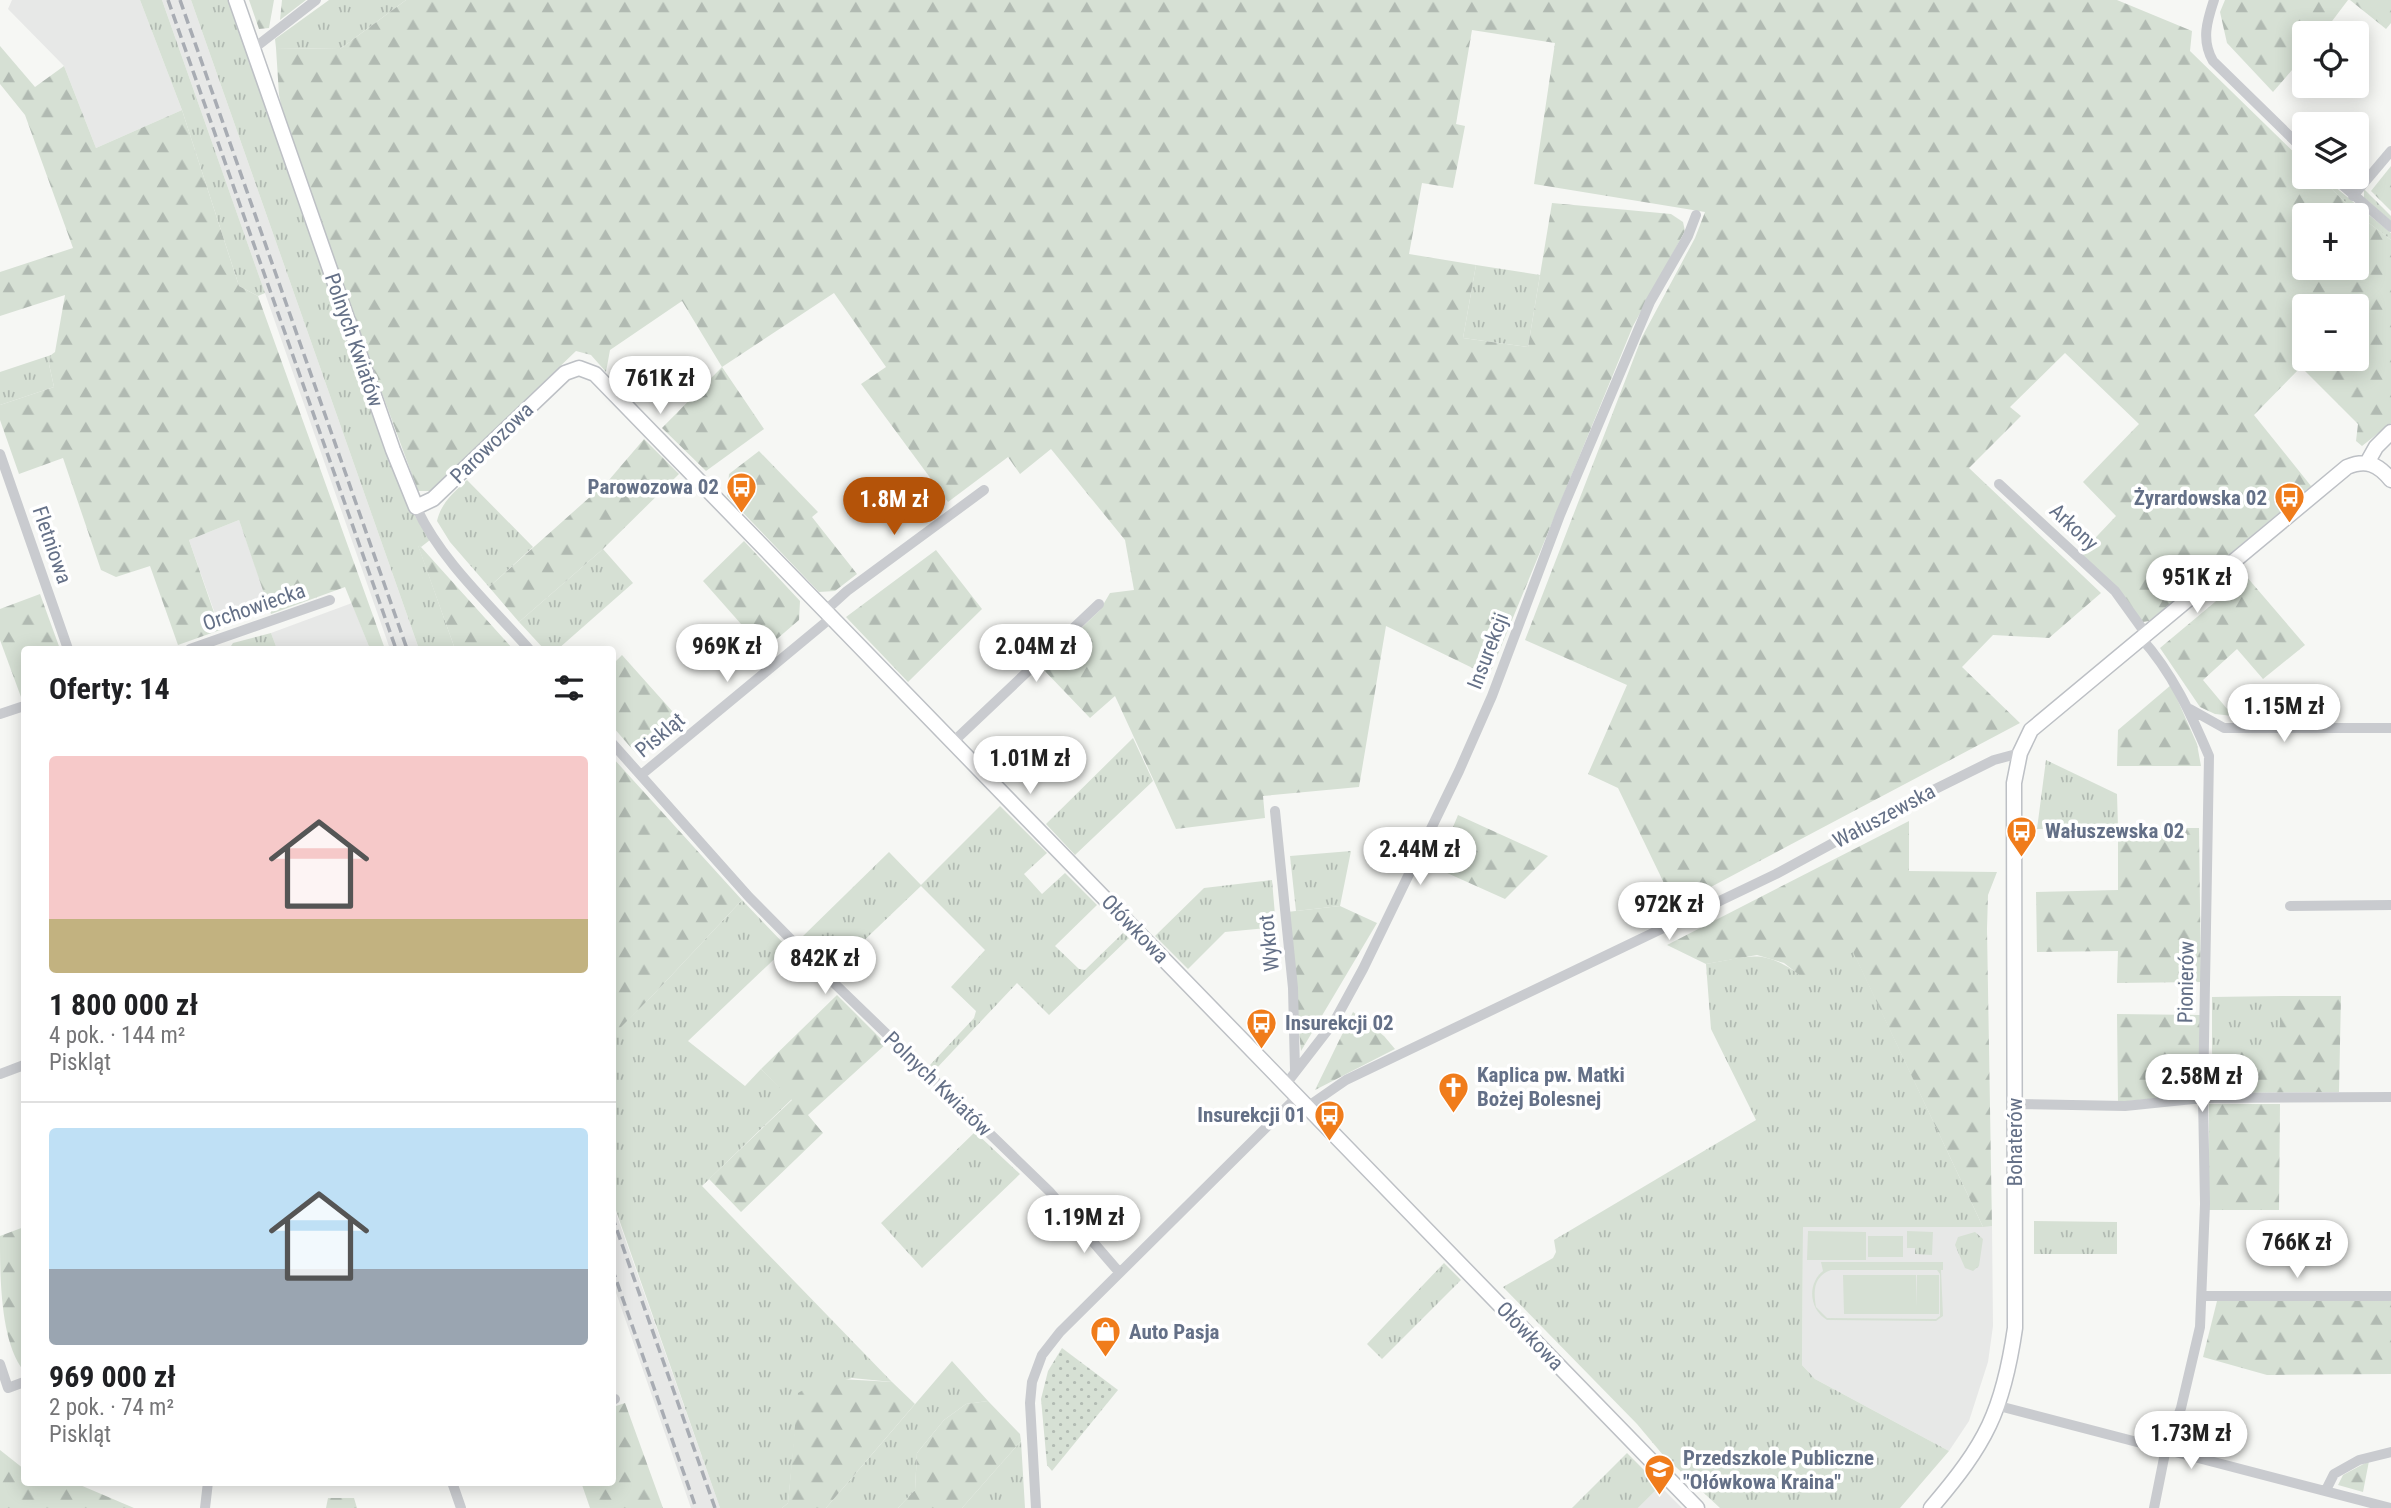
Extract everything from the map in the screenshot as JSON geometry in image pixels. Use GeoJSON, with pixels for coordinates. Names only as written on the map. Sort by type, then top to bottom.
{"type":"FeatureCollection","features":[{"type":"Feature","properties":{"kind":"street","name":"Polnych Kwiatów"},"geometry":{"type":"LineString","coordinates":[[236,0],[388,437],[415,507],[445,555],[526,646]]}},
{"type":"Feature","properties":{"kind":"street"},"geometry":{"type":"LineString","coordinates":[[253,49],[316,0]]}},
{"type":"Feature","properties":{"kind":"street"},"geometry":{"type":"LineString","coordinates":[[2214,0],[2207,24],[2206,46],[2213,61],[2292,139]]}},
{"type":"Feature","properties":{"kind":"street"},"geometry":{"type":"LineString","coordinates":[[2353,196],[2391,151]]}},
{"type":"Feature","properties":{"kind":"street"},"geometry":{"type":"LineString","coordinates":[[2346,189],[2391,227]]}},
{"type":"Feature","properties":{"kind":"street","name":"Insurekcji"},"geometry":{"type":"LineString","coordinates":[[1286,1084],[1334,1022],[1363,969],[1459,772],[1548,553],[1560,514],[1650,302],[1688,236],[1696,215]]}},
{"type":"Feature","properties":{"kind":"street","name":"Ołówkowa"},"geometry":{"type":"LineString","coordinates":[[565,373],[579,368],[595,374],[1697,1508]]}},
{"type":"Feature","properties":{"kind":"street","name":"Parowozowa"},"geometry":{"type":"LineString","coordinates":[[415,507],[433,499],[565,373]]}},
{"type":"Feature","properties":{"kind":"street"},"geometry":{"type":"LineString","coordinates":[[2367,463],[2376,447],[2391,432]]}},
{"type":"Feature","properties":{"kind":"street","name":"Fletniowa"},"geometry":{"type":"LineString","coordinates":[[0,454],[67,646]]}},
{"type":"Feature","properties":{"kind":"street"},"geometry":{"type":"LineString","coordinates":[[2020,753],[2031,730],[2347,467],[2367,463],[2381,468],[2391,480]]}},
{"type":"Feature","properties":{"kind":"street","name":"Arkony"},"geometry":{"type":"LineString","coordinates":[[1999,484],[2115,590],[2144,636]]}},
{"type":"Feature","properties":{"kind":"street","name":"Piskląt"},"geometry":{"type":"LineString","coordinates":[[641,775],[829,614],[846,590],[984,490]]}},
{"type":"Feature","properties":{"kind":"street","name":"Orchowiecka"},"geometry":{"type":"LineString","coordinates":[[199,646],[330,600]]}},
{"type":"Feature","properties":{"kind":"street"},"geometry":{"type":"LineString","coordinates":[[953,742],[1099,604]]}},
{"type":"Feature","properties":{"kind":"street","name":"Pionierów"},"geometry":{"type":"LineString","coordinates":[[2144,636],[2189,709],[2209,756],[2203,1098],[2205,1204],[2200,1327],[2181,1408],[2166,1448],[2154,1508]]}},
{"type":"Feature","properties":{"kind":"street"},"geometry":{"type":"LineString","coordinates":[[0,714],[21,707]]}},
{"type":"Feature","properties":{"kind":"street"},"geometry":{"type":"LineString","coordinates":[[2189,709],[2224,728],[2391,728]]}},
{"type":"Feature","properties":{"kind":"street","name":"Polnych Kwiatów"},"geometry":{"type":"LineString","coordinates":[[616,747],[749,897],[1049,1191],[1119,1272]]}},
{"type":"Feature","properties":{"kind":"street","name":"Wałuszewska"},"geometry":{"type":"LineString","coordinates":[[1036,1508],[1031,1403],[1032,1382],[1042,1355],[1060,1332],[1119,1272],[1302,1102],[1776,874],[1903,805],[1994,760],[2020,753]]}},
{"type":"Feature","properties":{"kind":"street","name":"Bohaterów"},"geometry":{"type":"LineString","coordinates":[[1931,1508],[1959,1476],[1984,1440],[1999,1406],[2009,1371],[2015,1328],[2014,783],[2020,753]]}},
{"type":"Feature","properties":{"kind":"street","name":"Wykrot"},"geometry":{"type":"LineString","coordinates":[[1275,811],[1293,988],[1295,1072]]}},
{"type":"Feature","properties":{"kind":"street"},"geometry":{"type":"LineString","coordinates":[[2290,906],[2391,905]]}},
{"type":"Feature","properties":{"kind":"street"},"geometry":{"type":"LineString","coordinates":[[0,1074],[21,1066]]}},
{"type":"Feature","properties":{"kind":"street"},"geometry":{"type":"LineString","coordinates":[[2015,1104],[2125,1106],[2203,1098],[2391,1097]]}},
{"type":"Feature","properties":{"kind":"street"},"geometry":{"type":"LineString","coordinates":[[2202,1296],[2391,1296]]}},
{"type":"Feature","properties":{"kind":"street"},"geometry":{"type":"LineString","coordinates":[[0,1364],[8,1388],[21,1383]]}},
{"type":"Feature","properties":{"kind":"street"},"geometry":{"type":"LineString","coordinates":[[1999,1406],[2390,1508]]}},
{"type":"Feature","properties":{"kind":"street"},"geometry":{"type":"LineString","coordinates":[[2326,1490],[2334,1474],[2359,1460],[2391,1452]]}},
{"type":"Feature","properties":{"kind":"street"},"geometry":{"type":"LineString","coordinates":[[205,1508],[208,1486]]}},
{"type":"Feature","properties":{"kind":"street"},"geometry":{"type":"LineString","coordinates":[[453,1486],[461,1508]]}},
{"type":"Feature","properties":{"kind":"shaded area"},"geometry":{"type":"Polygon","coordinates":[[[12,0],[140,0],[182,110],[96,148],[64,66],[8,9],[12,0]]]}},
{"type":"Feature","properties":{"kind":"shaded area"},"geometry":{"type":"Polygon","coordinates":[[[162,0],[191,0],[418,646],[389,646],[162,0]]]}},
{"type":"Feature","properties":{"kind":"shaded area"},"geometry":{"type":"Polygon","coordinates":[[[239,520],[270,609],[219,625],[189,540],[239,520]]]}},
{"type":"Feature","properties":{"kind":"shaded area"},"geometry":{"type":"Polygon","coordinates":[[[352,603],[369,646],[276,646],[271,633],[352,603]]]}},
{"type":"Feature","properties":{"kind":"shaded area"},"geometry":{"type":"Polygon","coordinates":[[[616,1213],[720,1508],[691,1508],[616,1293],[616,1213]]]}},
{"type":"Feature","properties":{"kind":"shaded area"},"geometry":{"type":"Polygon","coordinates":[[[1992,1226],[1993,1326],[1988,1362],[1969,1421],[1949,1451],[1815,1379],[1802,1365],[1803,1227],[1992,1226]]]}},
{"type":"Feature","properties":{"kind":"shaded area","name":"Przedszkole Publiczne \"Ołówkowa Kraina\""},"geometry":{"type":"Polygon","coordinates":[[[1660,1486],[1682,1508],[1638,1508],[1660,1486]]]}},
{"type":"Feature","properties":{"kind":"green space"},"geometry":{"type":"Polygon","coordinates":[[[140,0],[162,0],[265,293],[258,296],[239,286],[182,110],[140,0]]]}},
{"type":"Feature","properties":{"kind":"green space"},"geometry":{"type":"Polygon","coordinates":[[[191,0],[230,0],[405,500],[430,540],[421,547],[418,545],[454,646],[418,646],[191,0]]]}},
{"type":"Feature","properties":{"kind":"green space"},"geometry":{"type":"Polygon","coordinates":[[[249,0],[274,0],[269,28],[259,29],[249,0]]]}},
{"type":"Feature","properties":{"kind":"green space"},"geometry":{"type":"Polygon","coordinates":[[[282,0],[306,0],[280,20],[282,0]]]}},
{"type":"Feature","properties":{"kind":"green space"},"geometry":{"type":"Polygon","coordinates":[[[329,0],[406,0],[340,49],[276,48],[275,39],[329,0]]]}},
{"type":"Feature","properties":{"kind":"green space"},"geometry":{"type":"Polygon","coordinates":[[[406,0],[2117,0],[2192,31],[2190,51],[2292,150],[2292,189],[2332,189],[2346,203],[2292,203],[2292,280],[2369,280],[2369,223],[2391,240],[2391,423],[2362,446],[2356,441],[2358,424],[2305,371],[2369,371],[2369,294],[2292,294],[2292,371],[2297,371],[2254,415],[2311,486],[2149,621],[2143,622],[2081,553],[2116,516],[2083,482],[2139,424],[2065,353],[2010,407],[2021,416],[1969,468],[2101,593],[2049,638],[1993,635],[1962,667],[2020,723],[1675,906],[1618,788],[1588,774],[1627,685],[1525,640],[1642,337],[1695,238],[1705,212],[1534,184],[1555,43],[1472,30],[1456,124],[1465,126],[1453,188],[1422,183],[1409,254],[1476,265],[1463,338],[1528,347],[1552,203],[1671,214],[1683,222],[1685,231],[1633,326],[1489,676],[1386,626],[1359,787],[1263,796],[1265,818],[1176,829],[1115,696],[1090,718],[1041,667],[1100,610],[1110,593],[1134,590],[1125,540],[1051,449],[1020,474],[1008,457],[948,502],[861,384],[886,367],[834,293],[722,367],[682,301],[610,350],[606,372],[591,355],[576,351],[430,491],[418,491],[289,140],[279,95],[276,48],[340,49],[406,0]]]}},
{"type":"Feature","properties":{"kind":"green space"},"geometry":{"type":"Polygon","coordinates":[[[2225,0],[2348,0],[2332,21],[2292,21],[2292,70],[2273,92],[2227,43],[2220,12],[2225,0]]]}},
{"type":"Feature","properties":{"kind":"green space"},"geometry":{"type":"Polygon","coordinates":[[[2350,0],[2391,0],[2391,23],[2386,29],[2350,0]]]}},
{"type":"Feature","properties":{"kind":"green space"},"geometry":{"type":"Polygon","coordinates":[[[0,46],[35,87],[64,66],[96,148],[182,110],[239,286],[258,296],[384,646],[369,646],[345,587],[271,614],[239,520],[189,540],[220,630],[178,645],[150,566],[116,577],[101,570],[63,458],[19,474],[0,420],[0,405],[54,387],[49,364],[51,355],[55,352],[65,295],[0,316],[0,272],[73,248],[25,115],[0,84],[0,46]]]}},
{"type":"Feature","properties":{"kind":"green space"},"geometry":{"type":"Polygon","coordinates":[[[2391,166],[2391,211],[2371,191],[2391,166]]]}},
{"type":"Feature","properties":{"kind":"green space"},"geometry":{"type":"Polygon","coordinates":[[[2332,189],[2338,189],[2355,203],[2346,203],[2332,189]]]}},
{"type":"Feature","properties":{"kind":"green space"},"geometry":{"type":"Polygon","coordinates":[[[2364,189],[2391,216],[2391,221],[2364,198],[2364,189]]]}},
{"type":"Feature","properties":{"kind":"green space"},"geometry":{"type":"Polygon","coordinates":[[[2369,215],[2391,233],[2391,240],[2369,223],[2369,215]]]}},
{"type":"Feature","properties":{"kind":"green space"},"geometry":{"type":"Polygon","coordinates":[[[1476,265],[1540,275],[1528,347],[1463,338],[1476,265]]]}},
{"type":"Feature","properties":{"kind":"green space"},"geometry":{"type":"Polygon","coordinates":[[[51,355],[49,364],[54,387],[0,405],[0,372],[51,355]]]}},
{"type":"Feature","properties":{"kind":"green space"},"geometry":{"type":"Polygon","coordinates":[[[722,367],[764,429],[706,471],[662,428],[722,367]]]}},
{"type":"Feature","properties":{"kind":"green space"},"geometry":{"type":"Polygon","coordinates":[[[644,439],[679,474],[603,549],[519,622],[489,587],[609,480],[644,439]]]}},
{"type":"Feature","properties":{"kind":"green space"},"geometry":{"type":"Polygon","coordinates":[[[759,451],[818,512],[812,517],[857,574],[835,591],[819,592],[727,496],[729,474],[759,451]]]}},
{"type":"Feature","properties":{"kind":"green space"},"geometry":{"type":"Polygon","coordinates":[[[467,480],[533,547],[489,587],[450,542],[437,521],[445,503],[467,480]]]}},
{"type":"Feature","properties":{"kind":"green space"},"geometry":{"type":"Polygon","coordinates":[[[744,541],[800,601],[799,620],[764,650],[703,581],[744,541]]]}},
{"type":"Feature","properties":{"kind":"green space"},"geometry":{"type":"Polygon","coordinates":[[[417,543],[510,646],[454,646],[417,543]]]}},
{"type":"Feature","properties":{"kind":"green space"},"geometry":{"type":"Polygon","coordinates":[[[603,549],[633,583],[561,646],[541,646],[519,622],[603,549]]]}},
{"type":"Feature","properties":{"kind":"green space"},"geometry":{"type":"Polygon","coordinates":[[[936,550],[982,609],[908,682],[846,617],[936,550]]]}},
{"type":"Feature","properties":{"kind":"green space"},"geometry":{"type":"Polygon","coordinates":[[[2246,576],[2305,645],[2263,679],[2237,649],[2203,680],[2233,716],[2215,714],[2200,707],[2160,648],[2246,576]]]}},
{"type":"Feature","properties":{"kind":"green space"},"geometry":{"type":"Polygon","coordinates":[[[40,594],[59,646],[21,646],[21,697],[0,640],[0,609],[40,594]]]}},
{"type":"Feature","properties":{"kind":"green space"},"geometry":{"type":"Polygon","coordinates":[[[271,633],[276,646],[231,646],[233,643],[271,633]]]}},
{"type":"Feature","properties":{"kind":"green space"},"geometry":{"type":"Polygon","coordinates":[[[622,655],[681,721],[640,758],[616,730],[616,661],[622,655]]]}},
{"type":"Feature","properties":{"kind":"green space"},"geometry":{"type":"Polygon","coordinates":[[[2171,685],[2197,744],[2201,766],[2117,766],[2118,730],[2171,685]]]}},
{"type":"Feature","properties":{"kind":"green space"},"geometry":{"type":"Polygon","coordinates":[[[1133,738],[1153,781],[1075,855],[1046,824],[1133,738]]]}},
{"type":"Feature","properties":{"kind":"green space"},"geometry":{"type":"Polygon","coordinates":[[[2046,760],[2117,794],[2118,828],[2037,829],[2046,760]]]}},
{"type":"Feature","properties":{"kind":"green space"},"geometry":{"type":"Polygon","coordinates":[[[616,761],[742,900],[616,1032],[616,761]]]}},
{"type":"Feature","properties":{"kind":"green space"},"geometry":{"type":"Polygon","coordinates":[[[1000,806],[1047,853],[1024,874],[1042,894],[1065,873],[1097,905],[1055,946],[1079,969],[1085,970],[1123,933],[1129,938],[1049,1015],[1017,983],[935,1070],[930,1065],[974,1018],[976,1011],[951,987],[985,950],[921,886],[833,970],[802,937],[889,852],[921,885],[1000,806]]]}},
{"type":"Feature","properties":{"kind":"green space"},"geometry":{"type":"Polygon","coordinates":[[[1458,815],[1548,856],[1505,899],[1436,868],[1458,815]]]}},
{"type":"Feature","properties":{"kind":"green space"},"geometry":{"type":"Polygon","coordinates":[[[1909,821],[1909,871],[1997,872],[1988,895],[1987,929],[1992,1226],[1983,1227],[1853,952],[1807,981],[1784,963],[1757,955],[1706,964],[1667,945],[1909,821]]]}},
{"type":"Feature","properties":{"kind":"green space"},"geometry":{"type":"Polygon","coordinates":[[[2118,828],[2199,828],[2201,982],[2117,983],[2118,951],[2037,952],[2036,892],[2118,890],[2118,828]]]}},
{"type":"Feature","properties":{"kind":"green space"},"geometry":{"type":"Polygon","coordinates":[[[1351,851],[1340,906],[1296,911],[1290,856],[1351,851]]]}},
{"type":"Feature","properties":{"kind":"green space"},"geometry":{"type":"Polygon","coordinates":[[[1272,880],[1276,927],[1225,932],[1188,969],[1155,936],[1204,888],[1272,880]]]}},
{"type":"Feature","properties":{"kind":"green space"},"geometry":{"type":"Polygon","coordinates":[[[742,900],[787,947],[688,1041],[745,1086],[761,1069],[792,1099],[702,1186],[892,1382],[852,1378],[799,1393],[788,1503],[782,1508],[720,1508],[616,1211],[616,1031],[742,900]]]}},
{"type":"Feature","properties":{"kind":"green space"},"geometry":{"type":"Polygon","coordinates":[[[1340,906],[1377,923],[1301,1051],[1287,912],[1340,906]]]}},
{"type":"Feature","properties":{"kind":"green space"},"geometry":{"type":"Polygon","coordinates":[[[1853,951],[1983,1227],[1803,1227],[1802,1365],[1815,1379],[1949,1451],[1900,1508],[1720,1508],[1663,1455],[1637,1424],[1503,1287],[1553,1258],[1556,1252],[1554,1240],[1756,1120],[1711,1029],[1706,964],[1759,957],[1780,963],[1807,980],[1853,951]]]}},
{"type":"Feature","properties":{"kind":"green space"},"geometry":{"type":"Polygon","coordinates":[[[837,995],[886,1044],[808,1115],[823,1133],[741,1212],[709,1179],[792,1100],[761,1069],[837,995]]]}},
{"type":"Feature","properties":{"kind":"green space"},"geometry":{"type":"Polygon","coordinates":[[[2280,996],[2281,1052],[2212,1052],[2212,997],[2280,996]]]}},
{"type":"Feature","properties":{"kind":"green space"},"geometry":{"type":"Polygon","coordinates":[[[2280,996],[2341,996],[2339,1092],[2222,1093],[2215,1085],[2212,1052],[2280,1052],[2280,996]]]}},
{"type":"Feature","properties":{"kind":"green space"},"geometry":{"type":"Polygon","coordinates":[[[1353,1012],[1384,1036],[1395,1049],[1315,1090],[1353,1012]]]}},
{"type":"Feature","properties":{"kind":"green space"},"geometry":{"type":"Polygon","coordinates":[[[2117,1014],[2200,1015],[2199,1094],[2118,1102],[2117,1014]]]}},
{"type":"Feature","properties":{"kind":"green space"},"geometry":{"type":"Polygon","coordinates":[[[2209,1104],[2280,1104],[2279,1210],[2209,1210],[2209,1104]]]}},
{"type":"Feature","properties":{"kind":"green space"},"geometry":{"type":"Polygon","coordinates":[[[975,1132],[1020,1174],[922,1268],[881,1223],[975,1132]]]}},
{"type":"Feature","properties":{"kind":"green space"},"geometry":{"type":"Polygon","coordinates":[[[2034,1221],[2117,1222],[2117,1254],[2034,1254],[2034,1221]]]}},
{"type":"Feature","properties":{"kind":"green space"},"geometry":{"type":"Polygon","coordinates":[[[21,1228],[21,1366],[10,1343],[3,1308],[0,1236],[21,1228]]]}},
{"type":"Feature","properties":{"kind":"green space"},"geometry":{"type":"Polygon","coordinates":[[[1808,1231],[1866,1232],[1866,1260],[1807,1260],[1808,1231]]]}},
{"type":"Feature","properties":{"kind":"green space"},"geometry":{"type":"Polygon","coordinates":[[[1907,1231],[1933,1232],[1932,1255],[1915,1254],[1915,1248],[1907,1248],[1907,1231]]]}},
{"type":"Feature","properties":{"kind":"green space"},"geometry":{"type":"Polygon","coordinates":[[[1975,1232],[1983,1239],[1979,1266],[1973,1271],[1965,1268],[1955,1245],[1958,1237],[1975,1232]]]}},
{"type":"Feature","properties":{"kind":"green space"},"geometry":{"type":"Polygon","coordinates":[[[1868,1236],[1903,1236],[1903,1257],[1868,1257],[1868,1236]]]}},
{"type":"Feature","properties":{"kind":"green space"},"geometry":{"type":"Polygon","coordinates":[[[1821,1262],[1943,1262],[1943,1316],[1936,1321],[1827,1320],[1817,1310],[1812,1296],[1814,1283],[1823,1271],[1821,1262]],[[1831,1270],[1821,1276],[1816,1284],[1816,1307],[1827,1318],[1936,1319],[1940,1316],[1940,1274],[1937,1270],[1831,1270]]]}},
{"type":"Feature","properties":{"kind":"green space"},"geometry":{"type":"Polygon","coordinates":[[[1444,1263],[1461,1280],[1382,1359],[1367,1344],[1444,1263]]]}},
{"type":"Feature","properties":{"kind":"green space"},"geometry":{"type":"Polygon","coordinates":[[[1843,1275],[1916,1275],[1917,1307],[1917,1275],[1939,1275],[1939,1314],[1844,1314],[1843,1275]]]}},
{"type":"Feature","properties":{"kind":"green space"},"geometry":{"type":"Polygon","coordinates":[[[2391,1300],[2391,1374],[2267,1375],[2203,1357],[2217,1301],[2391,1300]]]}},
{"type":"Feature","properties":{"kind":"green space"},"geometry":{"type":"Polygon","coordinates":[[[1062,1348],[1118,1390],[1052,1471],[1047,1465],[1041,1399],[1048,1371],[1062,1348]]]}},
{"type":"Feature","properties":{"kind":"green space"},"geometry":{"type":"Polygon","coordinates":[[[952,1361],[988,1401],[966,1404],[944,1420],[917,1453],[915,1490],[898,1508],[826,1508],[952,1361]]]}},
{"type":"Feature","properties":{"kind":"green space"},"geometry":{"type":"Polygon","coordinates":[[[824,1378],[892,1382],[915,1404],[826,1508],[782,1508],[788,1503],[798,1393],[824,1378]]]}},
{"type":"Feature","properties":{"kind":"green space"},"geometry":{"type":"Polygon","coordinates":[[[988,1401],[1020,1434],[1021,1441],[962,1508],[898,1508],[915,1490],[917,1453],[944,1420],[966,1404],[988,1401]]]}},
{"type":"Feature","properties":{"kind":"green space"},"geometry":{"type":"Polygon","coordinates":[[[625,1403],[663,1508],[590,1508],[582,1486],[616,1486],[616,1406],[625,1403]]]}},
{"type":"Feature","properties":{"kind":"green space"},"geometry":{"type":"Polygon","coordinates":[[[1021,1441],[1025,1508],[962,1508],[1021,1441]]]}},
{"type":"Feature","properties":{"kind":"green space"},"geometry":{"type":"Polygon","coordinates":[[[0,1450],[21,1467],[21,1486],[82,1486],[134,1508],[0,1508],[0,1450]]]}},
{"type":"Feature","properties":{"kind":"green space"},"geometry":{"type":"Polygon","coordinates":[[[1627,1453],[1660,1486],[1638,1508],[1572,1508],[1627,1453]]]}},
{"type":"Feature","properties":{"kind":"green space"},"geometry":{"type":"Polygon","coordinates":[[[2369,1461],[2363,1492],[2338,1485],[2343,1475],[2369,1461]]]}},
{"type":"Feature","properties":{"kind":"green space"},"geometry":{"type":"Polygon","coordinates":[[[328,1498],[354,1498],[357,1508],[326,1508],[328,1498]]]}},
{"type":"Feature","properties":{"kind":"railway"},"geometry":{"type":"LineString","coordinates":[[168,0],[395,646]]}},
{"type":"Feature","properties":{"kind":"railway"},"geometry":{"type":"LineString","coordinates":[[180,0],[406,646]]}},
{"type":"Feature","properties":{"kind":"railway"},"geometry":{"type":"LineString","coordinates":[[616,1227],[715,1508]]}},
{"type":"Feature","properties":{"kind":"railway"},"geometry":{"type":"LineString","coordinates":[[616,1279],[696,1508]]}},
{"type":"Feature","properties":{"kind":"place","name":"Parowozowa 02"},"geometry":{"type":"Point","coordinates":[742,514]}},
{"type":"Feature","properties":{"kind":"place","name":"Żyrardowska 02"},"geometry":{"type":"Point","coordinates":[2290,525]}},
{"type":"Feature","properties":{"kind":"place","name":"Wałuszewska 02"},"geometry":{"type":"Point","coordinates":[2022,858]}},
{"type":"Feature","properties":{"kind":"place","name":"Insurekcji 02"},"geometry":{"type":"Point","coordinates":[1262,1050]}},
{"type":"Feature","properties":{"kind":"place","name":"Kaplica pw. Matki Bożej Bolesnej"},"geometry":{"type":"Point","coordinates":[1454,1114]}},
{"type":"Feature","properties":{"kind":"place","name":"Insurekcji 01"},"geometry":{"type":"Point","coordinates":[1329,1142]}},
{"type":"Feature","properties":{"kind":"place","name":"Auto Pasja"},"geometry":{"type":"Point","coordinates":[1106,1359]}},
{"type":"Feature","properties":{"kind":"place","name":"Przedszkole Publiczne \"Ołówkowa Kraina\""},"geometry":{"type":"Point","coordinates":[1660,1497]}}]}
